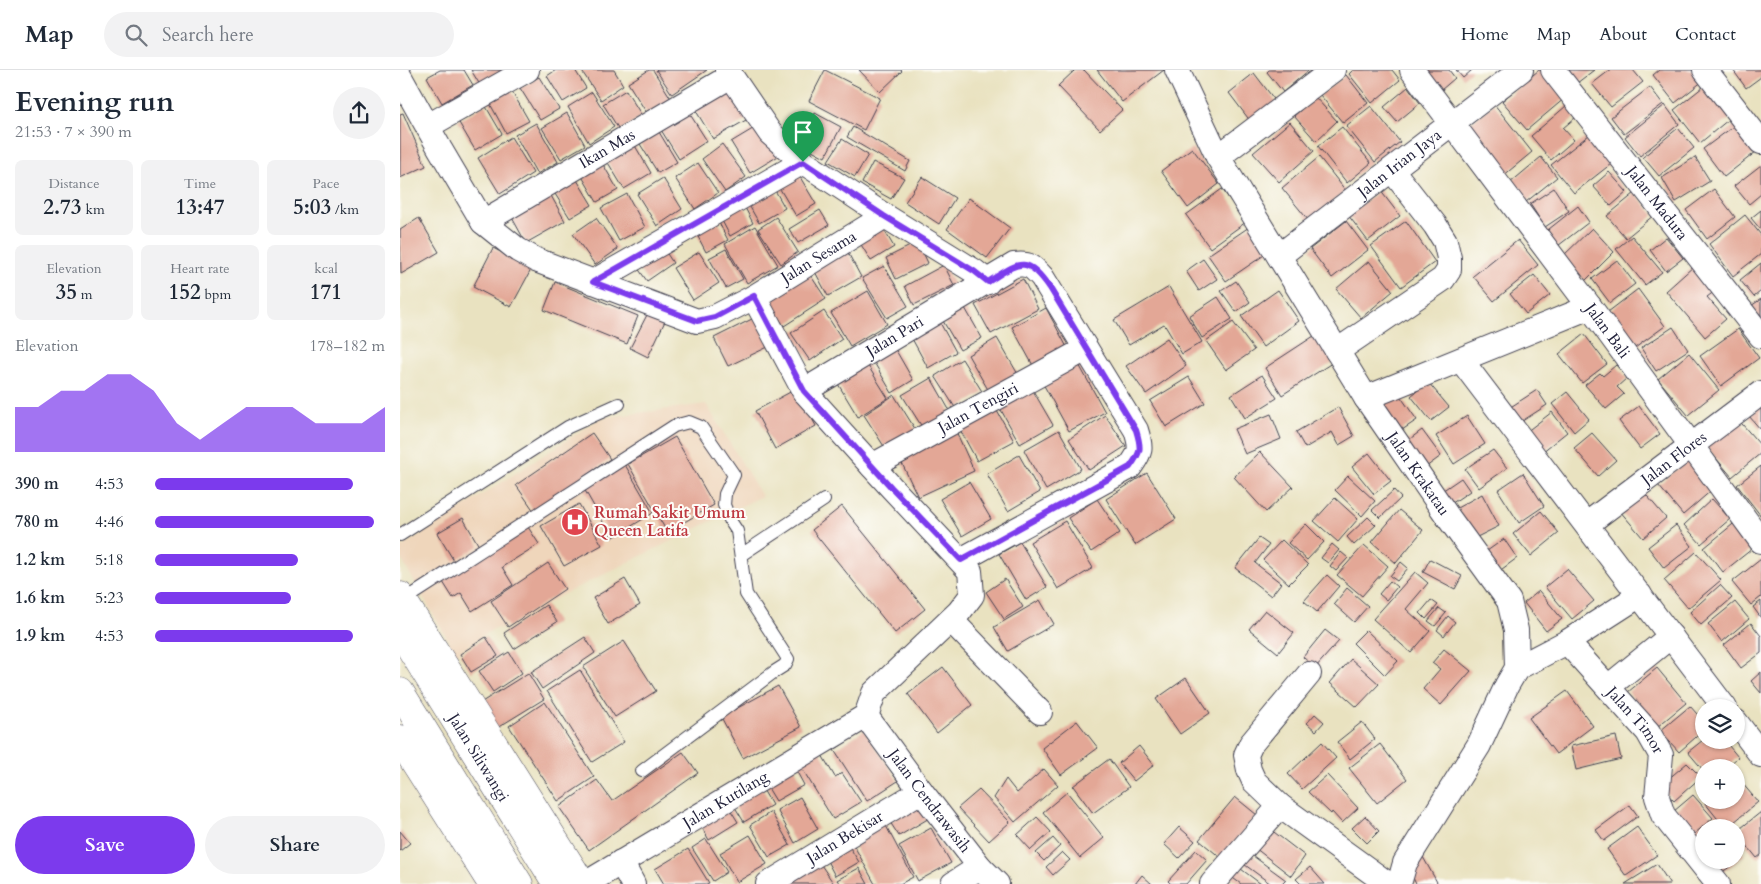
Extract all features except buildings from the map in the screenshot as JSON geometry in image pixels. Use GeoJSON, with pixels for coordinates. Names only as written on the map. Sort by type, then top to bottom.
{"type":"FeatureCollection","features":[{"type":"Feature","properties":{"kind":"main road"},"geometry":{"type":"LineString","coordinates":[[402,599],[584,884]]}},
{"type":"Feature","properties":{"kind":"main road","name":"Jalan Siliwangi"},"geometry":{"type":"LineString","coordinates":[[400,631],[557,884]]}},
{"type":"Feature","properties":{"kind":"main road","name":"Jalan Siliwangi"},"geometry":{"type":"LineString","coordinates":[[400,692],[519,884]]}},
{"type":"Feature","properties":{"kind":"main road"},"geometry":{"type":"LineString","coordinates":[[400,739],[492,884]]}},
{"type":"Feature","properties":{"kind":"street"},"geometry":{"type":"LineString","coordinates":[[428,126],[527,70]]}},
{"type":"Feature","properties":{"kind":"street","name":"Jalan Krakatau"},"geometry":{"type":"LineString","coordinates":[[1177,70],[1218,157],[1366,398],[1448,518],[1509,601],[1516,630],[1517,668]]}},
{"type":"Feature","properties":{"kind":"street"},"geometry":{"type":"LineString","coordinates":[[1218,157],[1333,70]]}},
{"type":"Feature","properties":{"kind":"street","name":"Jalan Bali"},"geometry":{"type":"LineString","coordinates":[[1412,70],[1590,307],[1761,541]]}},
{"type":"Feature","properties":{"kind":"street","name":"Jalan Irian Jaya"},"geometry":{"type":"LineString","coordinates":[[1280,256],[1520,70]]}},
{"type":"Feature","properties":{"kind":"street","name":"Jalan Madura"},"geometry":{"type":"LineString","coordinates":[[1553,70],[1761,336]]}},
{"type":"Feature","properties":{"kind":"street"},"geometry":{"type":"LineString","coordinates":[[1706,70],[1761,142]]}},
{"type":"Feature","properties":{"kind":"street"},"geometry":{"type":"LineString","coordinates":[[729,73],[770,133],[803,162],[884,216],[974,271],[988,282]]}},
{"type":"Feature","properties":{"kind":"street","name":"Ikan Mas"},"geometry":{"type":"LineString","coordinates":[[483,222],[729,73]]}},
{"type":"Feature","properties":{"kind":"street"},"geometry":{"type":"LineString","coordinates":[[400,77],[483,222]]}},
{"type":"Feature","properties":{"kind":"street"},"geometry":{"type":"LineString","coordinates":[[593,282],[803,162]]}},
{"type":"Feature","properties":{"kind":"street"},"geometry":{"type":"LineString","coordinates":[[1337,351],[1443,280],[1448,270],[1449,258],[1445,241],[1435,225],[1392,170]]}},
{"type":"Feature","properties":{"kind":"street","name":"Jalan Sesama"},"geometry":{"type":"LineString","coordinates":[[483,222],[518,250],[536,260],[697,321],[715,317],[754,296],[884,216]]}},
{"type":"Feature","properties":{"kind":"street","name":"Jalan Pari"},"geometry":{"type":"LineString","coordinates":[[804,391],[1014,266],[1024,264],[1032,266],[1042,277],[1086,349]]}},
{"type":"Feature","properties":{"kind":"street"},"geometry":{"type":"LineString","coordinates":[[754,296],[804,391],[970,571],[972,594],[959,612],[874,693],[866,716]]}},
{"type":"Feature","properties":{"kind":"street"},"geometry":{"type":"LineString","coordinates":[[1366,398],[1590,307]]}},
{"type":"Feature","properties":{"kind":"street"},"geometry":{"type":"LineString","coordinates":[[961,560],[1130,467],[1138,456],[1141,449],[1136,430],[1086,349]]}},
{"type":"Feature","properties":{"kind":"street","name":"Jalan Tengiri"},"geometry":{"type":"LineString","coordinates":[[872,466],[1086,349]]}},
{"type":"Feature","properties":{"kind":"street"},"geometry":{"type":"LineString","coordinates":[[1461,360],[1718,699]]}},
{"type":"Feature","properties":{"kind":"street","name":"Jalan Flores"},"geometry":{"type":"LineString","coordinates":[[1587,524],[1761,393]]}},
{"type":"Feature","properties":{"kind":"street"},"geometry":{"type":"LineString","coordinates":[[1400,884],[1405,863],[1479,745],[1517,668],[1567,642],[1640,595]]}},
{"type":"Feature","properties":{"kind":"street"},"geometry":{"type":"LineString","coordinates":[[951,620],[1040,712]]}},
{"type":"Feature","properties":{"kind":"street"},"geometry":{"type":"LineString","coordinates":[[1608,688],[1671,636]]}},
{"type":"Feature","properties":{"kind":"street","name":"Jalan Timor"},"geometry":{"type":"LineString","coordinates":[[1567,642],[1648,732],[1661,755],[1657,797],[1663,815],[1718,884]]}},
{"type":"Feature","properties":{"kind":"street"},"geometry":{"type":"LineString","coordinates":[[1309,674],[1251,744],[1246,755],[1249,770],[1254,781],[1280,806],[1388,884]]}},
{"type":"Feature","properties":{"kind":"street","name":"Jalan Kutilang"},"geometry":{"type":"LineString","coordinates":[[584,884],[866,716]]}},
{"type":"Feature","properties":{"kind":"street","name":"Jalan Cendrawasih"},"geometry":{"type":"LineString","coordinates":[[866,716],[980,867],[997,884]]}},
{"type":"Feature","properties":{"kind":"street"},"geometry":{"type":"LineString","coordinates":[[1745,734],[1761,755]]}},
{"type":"Feature","properties":{"kind":"street","name":"Jalan Bekisar"},"geometry":{"type":"LineString","coordinates":[[768,884],[921,791]]}},
{"type":"Feature","properties":{"kind":"street"},"geometry":{"type":"LineString","coordinates":[[1212,884],[1280,806]]}},
{"type":"Feature","properties":{"kind":"street"},"geometry":{"type":"LineString","coordinates":[[621,862],[634,884]]}},
{"type":"Feature","properties":{"kind":"street"},"geometry":{"type":"LineString","coordinates":[[953,884],[980,867]]}},
{"type":"Feature","properties":{"kind":"lane"},"geometry":{"type":"LineString","coordinates":[[400,535],[568,427],[620,404]]}},
{"type":"Feature","properties":{"kind":"lane"},"geometry":{"type":"LineString","coordinates":[[402,599],[674,426],[689,422],[701,428],[734,475],[725,494],[724,506],[737,531],[746,594],[788,659],[785,665],[642,771]]}},
{"type":"Feature","properties":{"kind":"lane"},"geometry":{"type":"LineString","coordinates":[[741,555],[824,500]]}},
{"type":"Feature","properties":{"kind":"shaded area","name":"Rumah Sakit Umum Queen Latifa"},"geometry":{"type":"Polygon","coordinates":[[[706,404],[762,496],[564,594],[505,629],[495,628],[456,654],[400,557],[400,548],[601,418],[706,404]]]}},
{"type":"Feature","properties":{"kind":"place","name":"Rumah Sakit Umum Queen Latifa"},"geometry":{"type":"Point","coordinates":[575,522]}},
{"type":"Feature","properties":{"kind":"route"},"geometry":{"type":"LineString","coordinates":[[803,162],[884,216],[974,271],[988,282],[1014,266],[1024,264],[1032,266],[1050,288],[1136,430],[1141,449],[1130,467],[961,560],[891,487],[804,391],[754,296],[715,317],[697,321],[593,282],[803,162]]}}]}
